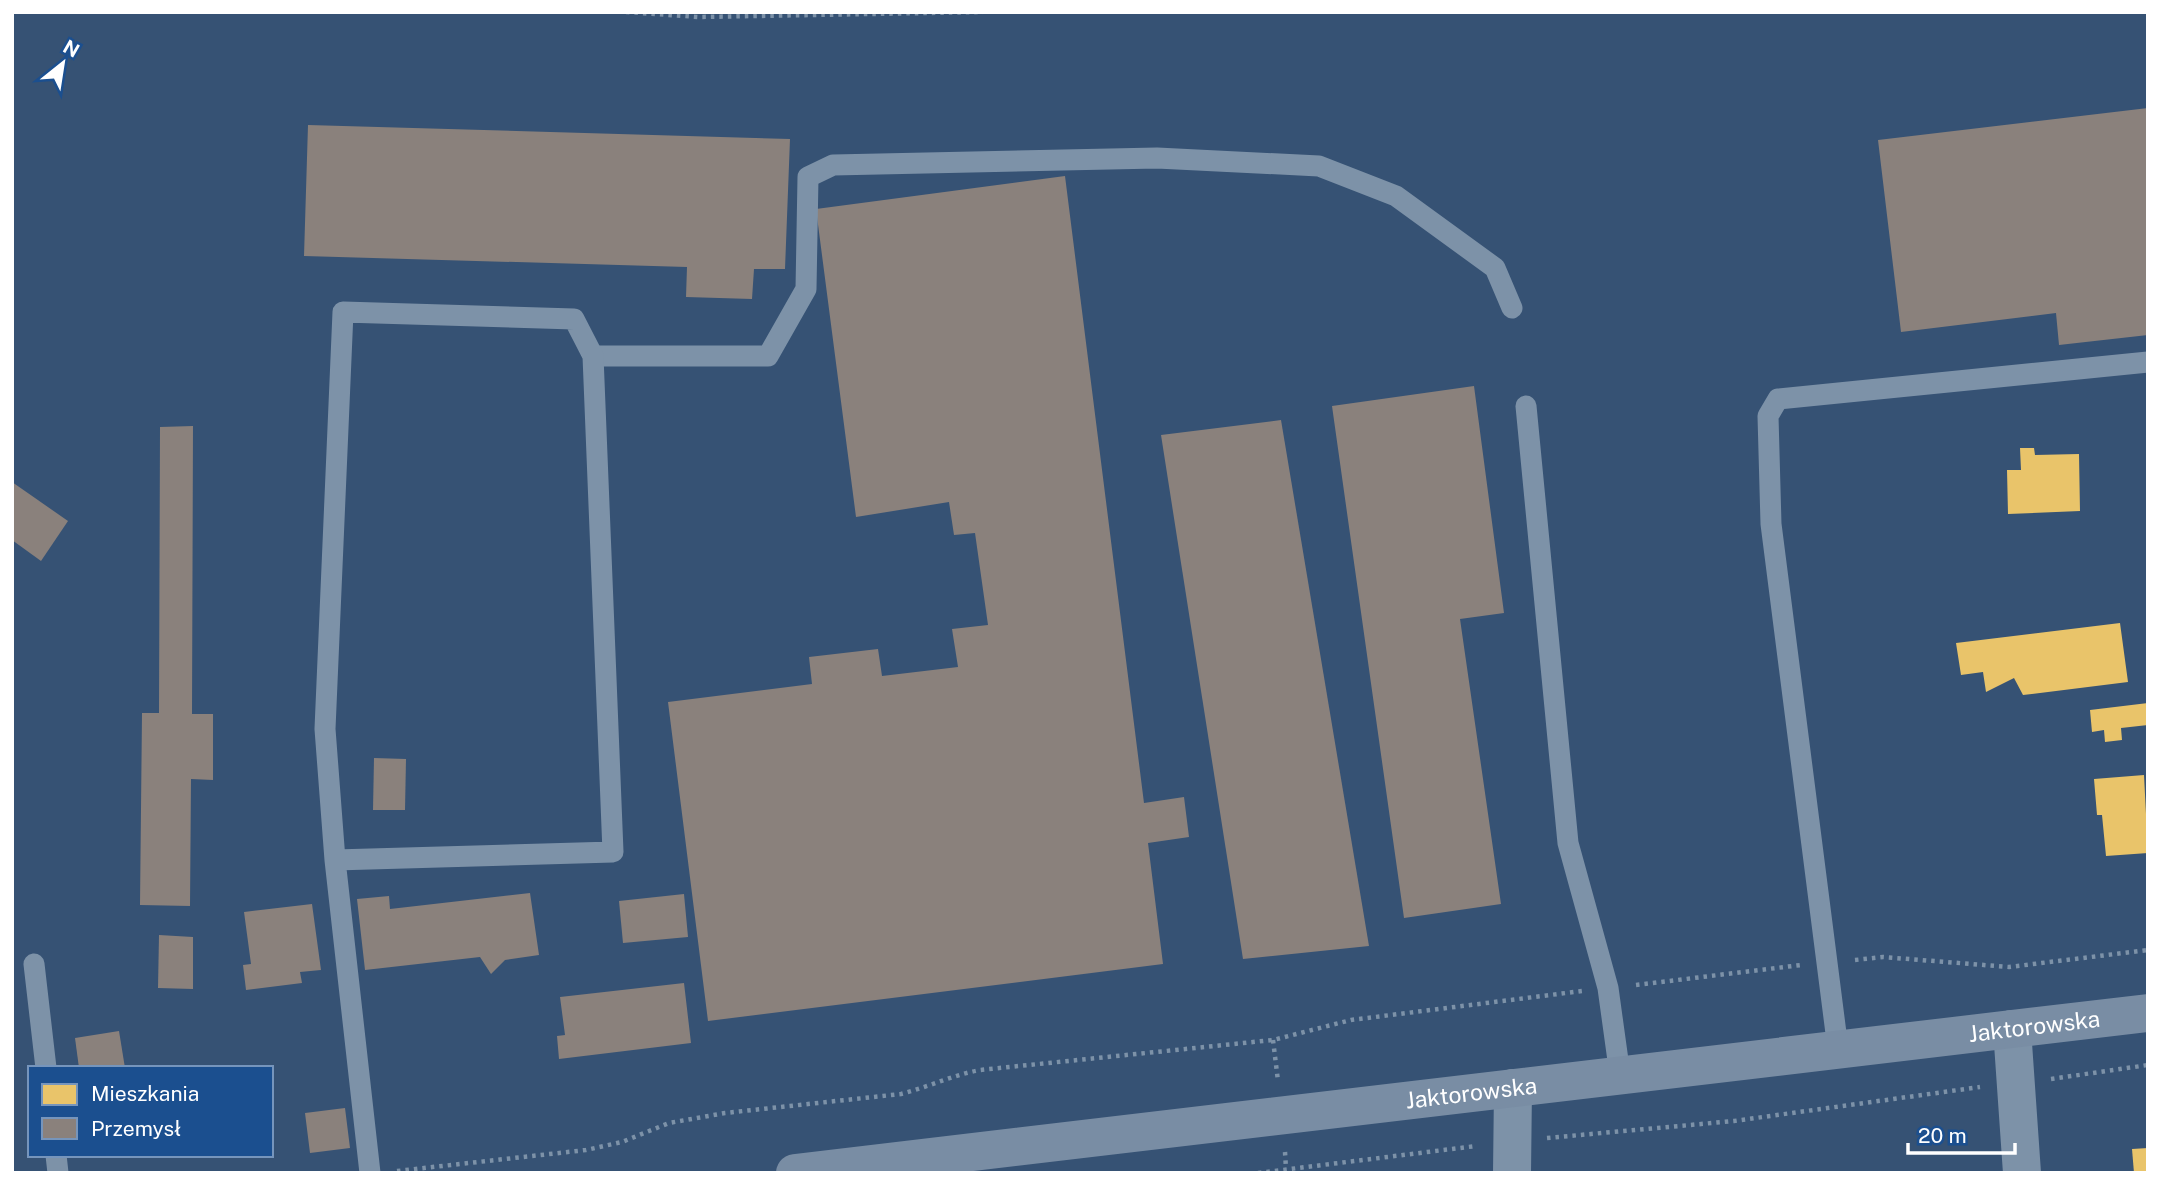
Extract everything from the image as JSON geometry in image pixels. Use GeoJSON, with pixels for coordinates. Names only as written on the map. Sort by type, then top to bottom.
{"type":"FeatureCollection","features":[{"type":"Feature","properties":{"kind":"main road","name":"Jaktorowska"},"geometry":{"type":"LineString","coordinates":[[795,1173],[2148,1013]]}},
{"type":"Feature","properties":{"kind":"street"},"geometry":{"type":"LineString","coordinates":[[2012,1029],[2022,1173]]}},
{"type":"Feature","properties":{"kind":"street"},"geometry":{"type":"LineString","coordinates":[[1513,1088],[1513,1157]]}},
{"type":"Feature","properties":{"kind":"lane"},"geometry":{"type":"LineString","coordinates":[[593,356],[768,356],[806,289],[808,177],[832,165],[1157,158],[1319,166],[1396,196],[1495,268],[1512,308]]}},
{"type":"Feature","properties":{"kind":"lane"},"geometry":{"type":"LineString","coordinates":[[335,860],[613,852],[593,356],[574,319],[343,312],[325,729],[335,860],[370,1173]]}},
{"type":"Feature","properties":{"kind":"lane"},"geometry":{"type":"LineString","coordinates":[[1839,1049],[1830,962],[1771,524],[1768,416],[1778,399],[2148,362]]}},
{"type":"Feature","properties":{"kind":"lane"},"geometry":{"type":"LineString","coordinates":[[1526,406],[1568,843],[1608,988],[1620,1075]]}},
{"type":"Feature","properties":{"kind":"lane"},"geometry":{"type":"LineString","coordinates":[[34,964],[46,1066]]}},
{"type":"Feature","properties":{"kind":"path"},"geometry":{"type":"LineString","coordinates":[[626,12],[698,17],[983,12]]}},
{"type":"Feature","properties":{"kind":"path"},"geometry":{"type":"LineString","coordinates":[[396,1171],[586,1150],[622,1142],[668,1123],[901,1094],[929,1087],[954,1075],[980,1070],[1273,1040],[1351,1020],[1883,957],[2009,967],[2148,950]]}},
{"type":"Feature","properties":{"kind":"path"},"geometry":{"type":"LineString","coordinates":[[1258,1173],[1513,1157],[1734,1121],[2148,1065]]}},
{"type":"Feature","properties":{"kind":"building: Mieszkania"},"geometry":{"type":"Polygon","coordinates":[[[2020,448],[2034,448],[2035,455],[2079,454],[2080,511],[2008,514],[2007,470],[2021,470],[2020,448]]]}},
{"type":"Feature","properties":{"kind":"building: Mieszkania"},"geometry":{"type":"Polygon","coordinates":[[[2120,623],[2128,682],[2023,695],[2014,678],[1986,692],[1983,672],[1961,675],[1956,643],[2120,623]]]}},
{"type":"Feature","properties":{"kind":"building: Mieszkania"},"geometry":{"type":"Polygon","coordinates":[[[2148,703],[2148,725],[2121,728],[2122,740],[2105,742],[2104,730],[2092,732],[2090,710],[2148,703]]]}},
{"type":"Feature","properties":{"kind":"building: Mieszkania"},"geometry":{"type":"Polygon","coordinates":[[[2144,775],[2148,853],[2106,856],[2102,815],[2097,815],[2094,779],[2144,775]]]}},
{"type":"Feature","properties":{"kind":"building: Mieszkania"},"geometry":{"type":"Polygon","coordinates":[[[2148,1148],[2148,1173],[2134,1173],[2132,1149],[2148,1148]]]}},
{"type":"Feature","properties":{"kind":"building: Przemysł"},"geometry":{"type":"Polygon","coordinates":[[[2148,108],[2148,335],[2059,345],[2056,313],[1901,332],[1878,140],[2148,108]]]}},
{"type":"Feature","properties":{"kind":"building: Przemysł"},"geometry":{"type":"Polygon","coordinates":[[[308,125],[790,139],[785,269],[754,269],[752,299],[686,297],[687,267],[304,256],[308,125]]]}},
{"type":"Feature","properties":{"kind":"building: Przemysł"},"geometry":{"type":"Polygon","coordinates":[[[1065,176],[1144,803],[1184,797],[1189,837],[1148,843],[1163,964],[708,1021],[668,702],[812,684],[809,657],[878,649],[882,676],[958,667],[952,629],[988,625],[975,533],[954,535],[949,502],[856,517],[816,209],[1065,176]]]}},
{"type":"Feature","properties":{"kind":"building: Przemysł"},"geometry":{"type":"Polygon","coordinates":[[[1474,386],[1504,613],[1460,619],[1501,904],[1404,918],[1332,406],[1474,386]]]}},
{"type":"Feature","properties":{"kind":"building: Przemysł"},"geometry":{"type":"Polygon","coordinates":[[[1281,420],[1369,946],[1243,959],[1161,435],[1281,420]]]}},
{"type":"Feature","properties":{"kind":"building: Przemysł"},"geometry":{"type":"Polygon","coordinates":[[[193,426],[192,714],[213,714],[213,780],[191,779],[190,906],[140,905],[142,713],[159,713],[160,427],[193,426]]]}},
{"type":"Feature","properties":{"kind":"building: Przemysł"},"geometry":{"type":"Polygon","coordinates":[[[12,482],[68,521],[41,561],[12,540],[12,482]]]}},
{"type":"Feature","properties":{"kind":"building: Przemysł"},"geometry":{"type":"Polygon","coordinates":[[[374,758],[406,759],[405,810],[373,810],[374,758]]]}},
{"type":"Feature","properties":{"kind":"building: Przemysł"},"geometry":{"type":"Polygon","coordinates":[[[530,893],[539,955],[505,960],[491,974],[480,957],[365,970],[357,899],[389,896],[390,909],[530,893]]]}},
{"type":"Feature","properties":{"kind":"building: Przemysł"},"geometry":{"type":"Polygon","coordinates":[[[684,894],[688,937],[623,943],[619,901],[684,894]]]}},
{"type":"Feature","properties":{"kind":"building: Przemysł"},"geometry":{"type":"Polygon","coordinates":[[[312,904],[321,970],[300,972],[302,983],[246,990],[243,965],[251,964],[244,912],[312,904]]]}},
{"type":"Feature","properties":{"kind":"building: Przemysł"},"geometry":{"type":"Polygon","coordinates":[[[159,935],[193,937],[193,989],[158,988],[159,935]]]}},
{"type":"Feature","properties":{"kind":"building: Przemysł"},"geometry":{"type":"Polygon","coordinates":[[[684,983],[691,1043],[559,1059],[557,1036],[565,1035],[560,997],[684,983]]]}},
{"type":"Feature","properties":{"kind":"building: Przemysł"},"geometry":{"type":"Polygon","coordinates":[[[119,1031],[125,1066],[79,1066],[75,1038],[119,1031]]]}},
{"type":"Feature","properties":{"kind":"building: Przemysł"},"geometry":{"type":"Polygon","coordinates":[[[345,1108],[350,1148],[310,1153],[305,1113],[345,1108]]]}}]}
